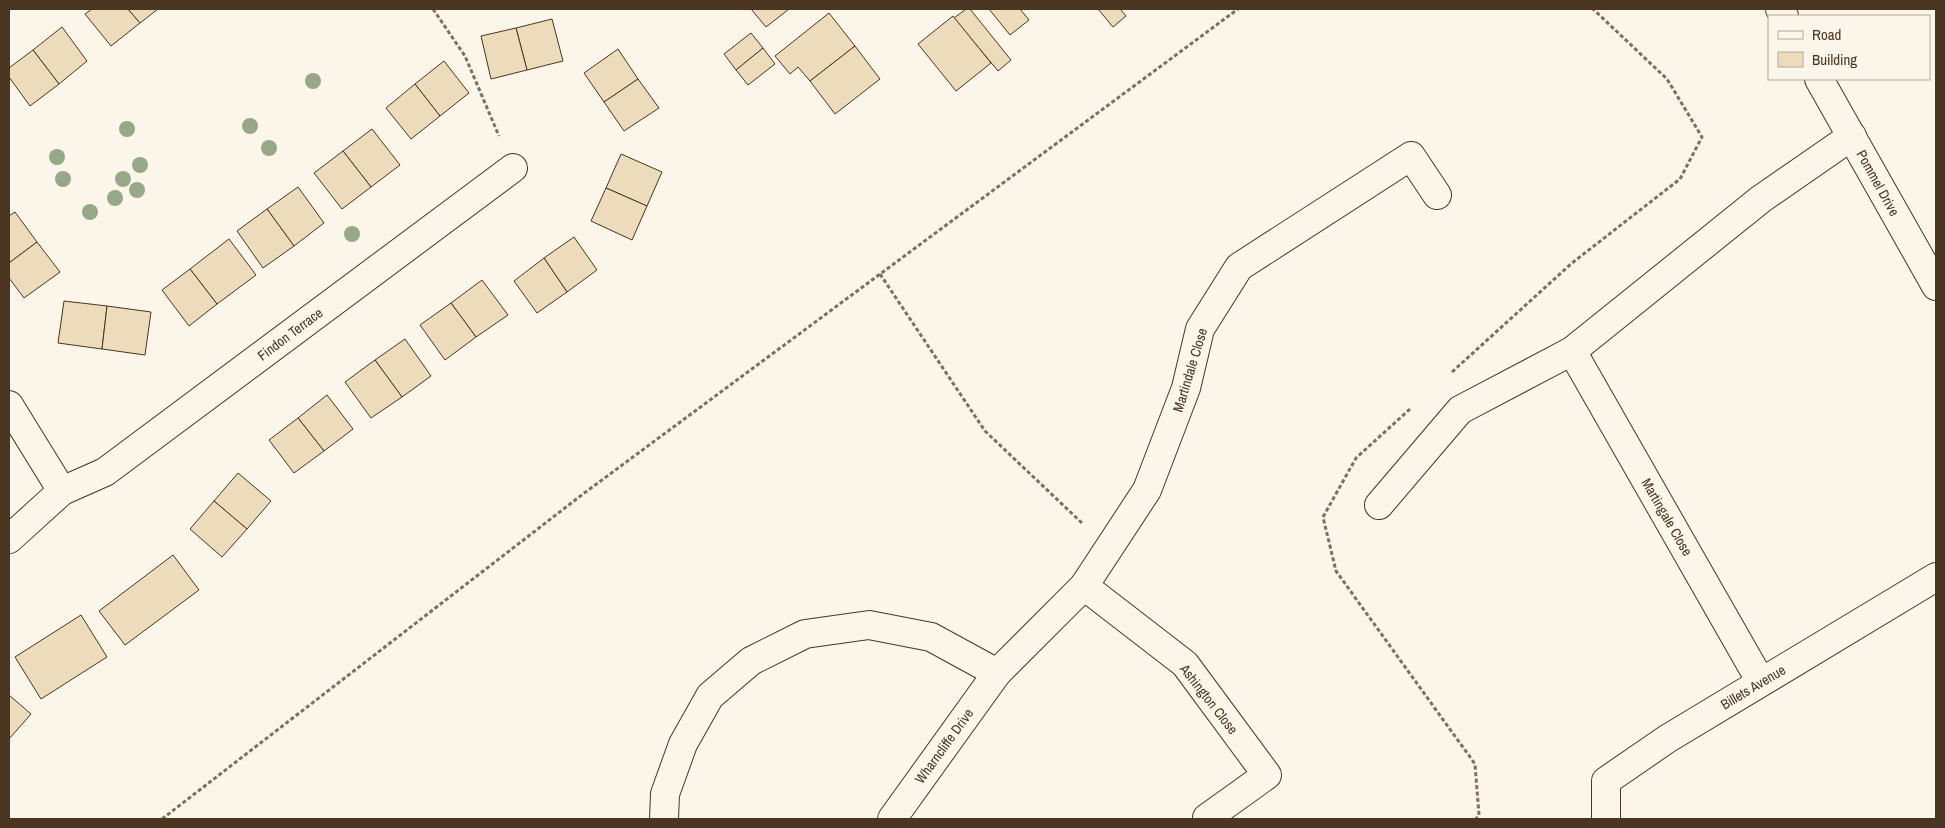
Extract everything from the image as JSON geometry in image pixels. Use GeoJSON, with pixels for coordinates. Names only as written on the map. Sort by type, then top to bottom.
{"type":"FeatureCollection","features":[{"type":"Feature","properties":{"kind":"street","name":"Pommel Drive"},"geometry":{"type":"LineString","coordinates":[[1820,80],[1936,286]]}},
{"type":"Feature","properties":{"kind":"street"},"geometry":{"type":"LineString","coordinates":[[1379,505],[1460,410],[1572,351],[1761,199],[1852,136]]}},
{"type":"Feature","properties":{"kind":"street","name":"Martindale Close"},"geometry":{"type":"LineString","coordinates":[[997,674],[1084,586],[1148,490],[1186,388],[1200,329],[1239,267],[1411,156],[1437,195]]}},
{"type":"Feature","properties":{"kind":"street","name":"Findon Terrace"},"geometry":{"type":"LineString","coordinates":[[9,539],[62,491],[105,472],[513,168]]}},
{"type":"Feature","properties":{"kind":"street","name":"Martingale Close"},"geometry":{"type":"LineString","coordinates":[[1572,351],[1761,682]]}},
{"type":"Feature","properties":{"kind":"street"},"geometry":{"type":"LineString","coordinates":[[9,404],[62,491]]}},
{"type":"Feature","properties":{"kind":"street","name":"Billets Avenue"},"geometry":{"type":"LineString","coordinates":[[1606,819],[1606,781],[1668,738],[1936,577]]}},
{"type":"Feature","properties":{"kind":"street","name":"Ashington Close"},"geometry":{"type":"LineString","coordinates":[[1084,586],[1185,664],[1267,775],[1207,818]]}},
{"type":"Feature","properties":{"kind":"street"},"geometry":{"type":"LineString","coordinates":[[664,819],[665,794],[683,744],[710,696],[751,661],[805,634],[869,625],[931,637],[997,674]]}},
{"type":"Feature","properties":{"kind":"street","name":"Wharncliffe Drive"},"geometry":{"type":"LineString","coordinates":[[892,819],[997,674]]}},
{"type":"Feature","properties":{"kind":"path"},"geometry":{"type":"LineString","coordinates":[[433,9],[465,56],[513,168]]}},
{"type":"Feature","properties":{"kind":"path"},"geometry":{"type":"LineString","coordinates":[[162,819],[584,494],[1238,9]]}},
{"type":"Feature","properties":{"kind":"path"},"geometry":{"type":"LineString","coordinates":[[879,274],[985,431],[1109,548]]}},
{"type":"Feature","properties":{"kind":"building"},"geometry":{"type":"Polygon","coordinates":[[[92,9],[128,9],[140,23],[111,46],[85,14],[92,9]]]}},
{"type":"Feature","properties":{"kind":"building"},"geometry":{"type":"Polygon","coordinates":[[[128,9],[158,9],[140,23],[128,9]]]}},
{"type":"Feature","properties":{"kind":"building"},"geometry":{"type":"Polygon","coordinates":[[[751,9],[789,9],[766,27],[751,9]]]}},
{"type":"Feature","properties":{"kind":"building"},"geometry":{"type":"Polygon","coordinates":[[[966,9],[970,9],[1011,60],[998,71],[954,18],[966,9]]]}},
{"type":"Feature","properties":{"kind":"building"},"geometry":{"type":"Polygon","coordinates":[[[989,9],[1020,9],[1029,20],[1010,35],[989,9]]]}},
{"type":"Feature","properties":{"kind":"building"},"geometry":{"type":"Polygon","coordinates":[[[1098,9],[1120,9],[1126,16],[1113,27],[1098,9]]]}},
{"type":"Feature","properties":{"kind":"building"},"geometry":{"type":"Polygon","coordinates":[[[829,13],[855,46],[810,81],[798,67],[790,74],[775,56],[829,13]]]}},
{"type":"Feature","properties":{"kind":"building"},"geometry":{"type":"Polygon","coordinates":[[[953,16],[991,63],[956,91],[918,44],[953,16]]]}},
{"type":"Feature","properties":{"kind":"building"},"geometry":{"type":"Polygon","coordinates":[[[552,19],[563,61],[527,70],[516,28],[552,19]]]}},
{"type":"Feature","properties":{"kind":"building"},"geometry":{"type":"Polygon","coordinates":[[[62,27],[87,61],[59,84],[33,50],[62,27]]]}},
{"type":"Feature","properties":{"kind":"building"},"geometry":{"type":"Polygon","coordinates":[[[516,28],[527,70],[491,79],[481,36],[516,28]]]}},
{"type":"Feature","properties":{"kind":"building"},"geometry":{"type":"Polygon","coordinates":[[[751,33],[763,48],[736,70],[724,54],[751,33]]]}},
{"type":"Feature","properties":{"kind":"building"},"geometry":{"type":"Polygon","coordinates":[[[855,46],[880,79],[835,114],[810,81],[855,46]]]}},
{"type":"Feature","properties":{"kind":"building"},"geometry":{"type":"Polygon","coordinates":[[[763,48],[775,64],[748,85],[736,70],[763,48]]]}},
{"type":"Feature","properties":{"kind":"building"},"geometry":{"type":"Polygon","coordinates":[[[618,49],[638,79],[604,102],[584,73],[618,49]]]}},
{"type":"Feature","properties":{"kind":"building"},"geometry":{"type":"Polygon","coordinates":[[[33,50],[59,84],[30,106],[9,77],[9,68],[33,50]]]}},
{"type":"Feature","properties":{"kind":"building"},"geometry":{"type":"Polygon","coordinates":[[[444,61],[469,93],[440,116],[415,84],[444,61]]]}},
{"type":"Feature","properties":{"kind":"building"},"geometry":{"type":"Polygon","coordinates":[[[638,79],[659,108],[624,131],[604,102],[638,79]]]}},
{"type":"Feature","properties":{"kind":"building"},"geometry":{"type":"Polygon","coordinates":[[[415,84],[440,116],[411,139],[386,108],[415,84]]]}},
{"type":"Feature","properties":{"kind":"building"},"geometry":{"type":"Polygon","coordinates":[[[372,129],[400,165],[371,187],[343,151],[372,129]]]}},
{"type":"Feature","properties":{"kind":"building"},"geometry":{"type":"Polygon","coordinates":[[[343,151],[371,187],[342,209],[314,173],[343,151]]]}},
{"type":"Feature","properties":{"kind":"building"},"geometry":{"type":"Polygon","coordinates":[[[621,154],[662,172],[647,206],[606,188],[621,154]]]}},
{"type":"Feature","properties":{"kind":"building"},"geometry":{"type":"Polygon","coordinates":[[[298,187],[324,223],[294,246],[267,209],[298,187]]]}},
{"type":"Feature","properties":{"kind":"building"},"geometry":{"type":"Polygon","coordinates":[[[606,188],[647,206],[632,240],[591,221],[606,188]]]}},
{"type":"Feature","properties":{"kind":"building"},"geometry":{"type":"Polygon","coordinates":[[[267,209],[294,246],[263,268],[237,231],[267,209]]]}},
{"type":"Feature","properties":{"kind":"building"},"geometry":{"type":"Polygon","coordinates":[[[15,212],[37,242],[9,263],[9,216],[15,212]]]}},
{"type":"Feature","properties":{"kind":"building"},"geometry":{"type":"Polygon","coordinates":[[[574,237],[597,270],[567,292],[544,258],[574,237]]]}},
{"type":"Feature","properties":{"kind":"building"},"geometry":{"type":"Polygon","coordinates":[[[229,239],[256,275],[217,304],[190,269],[229,239]]]}},
{"type":"Feature","properties":{"kind":"building"},"geometry":{"type":"Polygon","coordinates":[[[37,242],[60,272],[24,298],[9,278],[9,263],[37,242]]]}},
{"type":"Feature","properties":{"kind":"building"},"geometry":{"type":"Polygon","coordinates":[[[544,258],[567,292],[537,313],[514,281],[544,258]]]}},
{"type":"Feature","properties":{"kind":"building"},"geometry":{"type":"Polygon","coordinates":[[[190,269],[217,304],[189,326],[162,290],[190,269]]]}},
{"type":"Feature","properties":{"kind":"building"},"geometry":{"type":"Polygon","coordinates":[[[482,280],[508,315],[476,337],[451,303],[482,280]]]}},
{"type":"Feature","properties":{"kind":"building"},"geometry":{"type":"Polygon","coordinates":[[[64,301],[107,306],[102,349],[58,343],[64,301]]]}},
{"type":"Feature","properties":{"kind":"building"},"geometry":{"type":"Polygon","coordinates":[[[451,303],[476,337],[445,360],[420,325],[451,303]]]}},
{"type":"Feature","properties":{"kind":"building"},"geometry":{"type":"Polygon","coordinates":[[[107,306],[151,312],[145,355],[102,349],[107,306]]]}},
{"type":"Feature","properties":{"kind":"building"},"geometry":{"type":"Polygon","coordinates":[[[405,339],[431,376],[402,397],[375,360],[405,339]]]}},
{"type":"Feature","properties":{"kind":"building"},"geometry":{"type":"Polygon","coordinates":[[[375,360],[402,397],[371,418],[345,382],[375,360]]]}},
{"type":"Feature","properties":{"kind":"building"},"geometry":{"type":"Polygon","coordinates":[[[327,395],[353,429],[324,451],[298,418],[327,395]]]}},
{"type":"Feature","properties":{"kind":"building"},"geometry":{"type":"Polygon","coordinates":[[[298,418],[324,451],[294,473],[269,440],[298,418]]]}},
{"type":"Feature","properties":{"kind":"building"},"geometry":{"type":"Polygon","coordinates":[[[238,473],[271,501],[247,529],[214,501],[238,473]]]}},
{"type":"Feature","properties":{"kind":"building"},"geometry":{"type":"Polygon","coordinates":[[[214,501],[247,529],[222,557],[190,529],[214,501]]]}},
{"type":"Feature","properties":{"kind":"building"},"geometry":{"type":"Polygon","coordinates":[[[173,555],[199,590],[125,645],[99,611],[173,555]]]}},
{"type":"Feature","properties":{"kind":"building"},"geometry":{"type":"Polygon","coordinates":[[[81,615],[107,657],[41,699],[15,657],[81,615]]]}},
{"type":"Feature","properties":{"kind":"building"},"geometry":{"type":"Polygon","coordinates":[[[9,695],[31,714],[9,739],[9,695]]]}}]}
